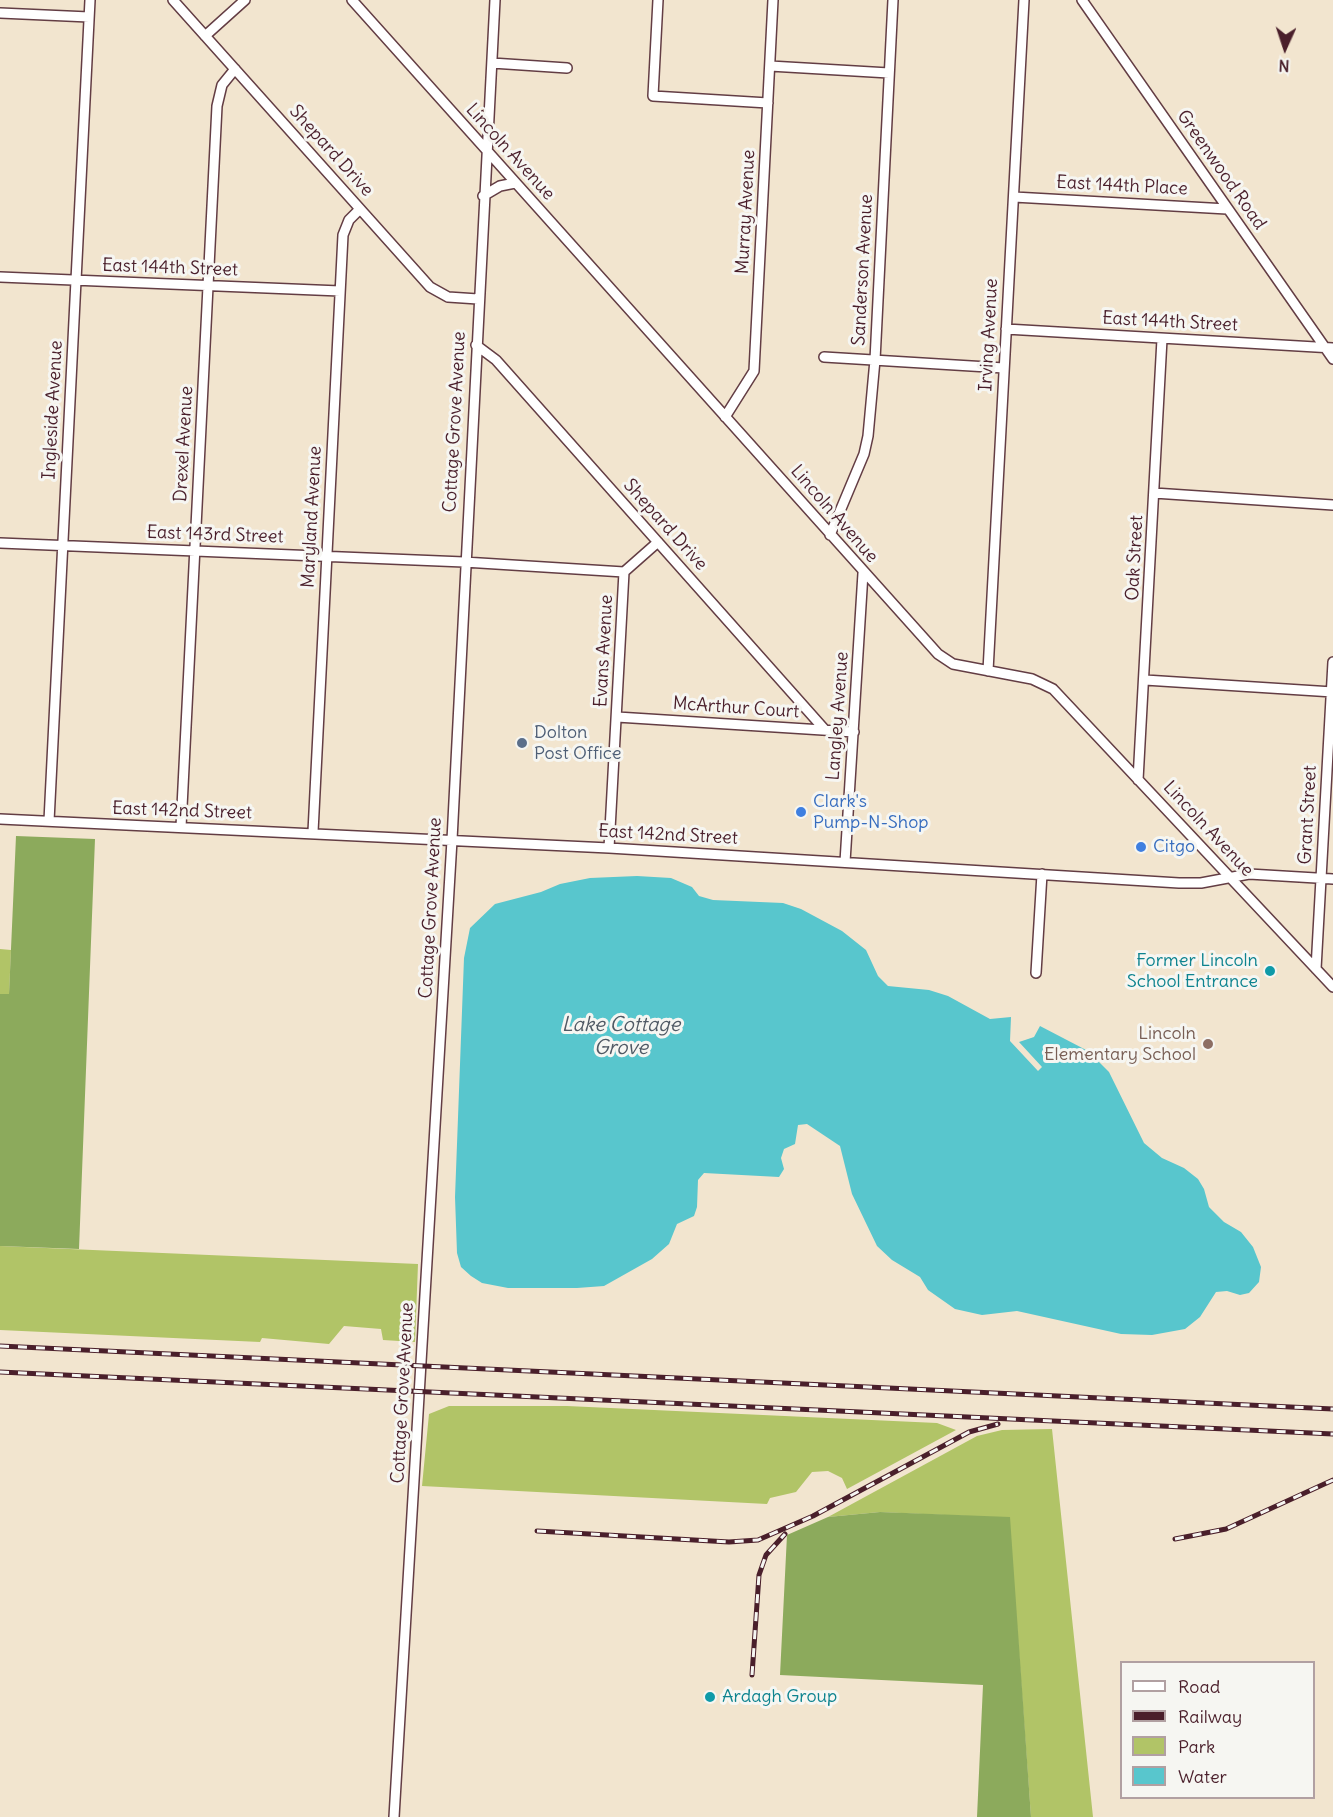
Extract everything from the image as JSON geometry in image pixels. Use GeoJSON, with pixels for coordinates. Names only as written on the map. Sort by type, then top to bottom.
{"type":"FeatureCollection","features":[{"type":"Feature","properties":{"kind":"street","name":"Ingleside Avenue"},"geometry":{"type":"LineString","coordinates":[[49,821],[90,0]]}},
{"type":"Feature","properties":{"kind":"street","name":"Shepard Drive"},"geometry":{"type":"LineString","coordinates":[[173,0],[430,287],[448,297],[478,299]]}},
{"type":"Feature","properties":{"kind":"street"},"geometry":{"type":"LineString","coordinates":[[205,36],[245,0]]}},
{"type":"Feature","properties":{"kind":"street","name":"Lincoln Avenue"},"geometry":{"type":"LineString","coordinates":[[352,0],[864,573],[945,660],[1032,679],[1053,689],[1333,987]]}},
{"type":"Feature","properties":{"kind":"street","name":"Cottage Grove Avenue"},"geometry":{"type":"LineString","coordinates":[[394,1817],[452,840],[485,150],[495,0]]}},
{"type":"Feature","properties":{"kind":"street"},"geometry":{"type":"LineString","coordinates":[[657,0],[652,96],[768,103]]}},
{"type":"Feature","properties":{"kind":"street","name":"Murray Avenue"},"geometry":{"type":"LineString","coordinates":[[725,417],[754,371],[773,0]]}},
{"type":"Feature","properties":{"kind":"street","name":"Sanderson Avenue"},"geometry":{"type":"LineString","coordinates":[[830,535],[864,454],[868,436],[875,360],[893,0]]}},
{"type":"Feature","properties":{"kind":"street","name":"Irving Avenue"},"geometry":{"type":"LineString","coordinates":[[988,671],[1024,0]]}},
{"type":"Feature","properties":{"kind":"street","name":"Greenwood Road"},"geometry":{"type":"LineString","coordinates":[[1082,0],[1227,209],[1329,347],[1333,359]]}},
{"type":"Feature","properties":{"kind":"street"},"geometry":{"type":"LineString","coordinates":[[0,14],[89,17]]}},
{"type":"Feature","properties":{"kind":"street"},"geometry":{"type":"LineString","coordinates":[[492,63],[567,68]]}},
{"type":"Feature","properties":{"kind":"street"},"geometry":{"type":"LineString","coordinates":[[770,66],[889,73]]}},
{"type":"Feature","properties":{"kind":"street","name":"Drexel Avenue"},"geometry":{"type":"LineString","coordinates":[[182,827],[219,94],[225,79],[235,69]]}},
{"type":"Feature","properties":{"kind":"street"},"geometry":{"type":"LineString","coordinates":[[483,196],[500,186],[515,183]]}},
{"type":"Feature","properties":{"kind":"street","name":"East 144th Place"},"geometry":{"type":"LineString","coordinates":[[1014,196],[1227,209]]}},
{"type":"Feature","properties":{"kind":"street","name":"Maryland Avenue"},"geometry":{"type":"LineString","coordinates":[[313,832],[343,235],[349,220],[360,209]]}},
{"type":"Feature","properties":{"kind":"street","name":"East 144th Street"},"geometry":{"type":"LineString","coordinates":[[0,277],[340,291]]}},
{"type":"Feature","properties":{"kind":"street","name":"East 144th Street"},"geometry":{"type":"LineString","coordinates":[[1006,328],[1162,339],[1329,347]]}},
{"type":"Feature","properties":{"kind":"street","name":"Oak Street"},"geometry":{"type":"LineString","coordinates":[[1138,780],[1162,339]]}},
{"type":"Feature","properties":{"kind":"street","name":"Shepard Drive"},"geometry":{"type":"LineString","coordinates":[[476,345],[496,360],[825,730]]}},
{"type":"Feature","properties":{"kind":"street"},"geometry":{"type":"LineString","coordinates":[[824,357],[1004,368]]}},
{"type":"Feature","properties":{"kind":"street"},"geometry":{"type":"LineString","coordinates":[[1154,493],[1333,505]]}},
{"type":"Feature","properties":{"kind":"street","name":"Evans Avenue"},"geometry":{"type":"LineString","coordinates":[[609,848],[624,572],[658,542]]}},
{"type":"Feature","properties":{"kind":"street","name":"East 143rd Street"},"geometry":{"type":"LineString","coordinates":[[0,543],[464,562],[624,572]]}},
{"type":"Feature","properties":{"kind":"street","name":"Langley Avenue"},"geometry":{"type":"LineString","coordinates":[[845,861],[864,573]]}},
{"type":"Feature","properties":{"kind":"street","name":"Grant Street"},"geometry":{"type":"LineString","coordinates":[[1316,969],[1333,662]]}},
{"type":"Feature","properties":{"kind":"street"},"geometry":{"type":"LineString","coordinates":[[1145,680],[1332,692]]}},
{"type":"Feature","properties":{"kind":"street","name":"McArthur Court"},"geometry":{"type":"LineString","coordinates":[[617,717],[854,732]]}},
{"type":"Feature","properties":{"kind":"street","name":"East 142nd Street"},"geometry":{"type":"LineString","coordinates":[[0,819],[313,832],[609,848],[1179,883],[1201,883],[1249,874],[1333,879]]}},
{"type":"Feature","properties":{"kind":"street"},"geometry":{"type":"LineString","coordinates":[[1036,973],[1042,874]]}},
{"type":"Feature","properties":{"kind":"green space"},"geometry":{"type":"Polygon","coordinates":[[[16,836],[95,839],[79,1249],[0,1246],[0,994],[9,994],[16,836]]]}},
{"type":"Feature","properties":{"kind":"green space"},"geometry":{"type":"Polygon","coordinates":[[[0,949],[11,950],[9,994],[0,994],[0,949]]]}},
{"type":"Feature","properties":{"kind":"green space"},"geometry":{"type":"Polygon","coordinates":[[[0,1246],[418,1264],[415,1342],[383,1340],[381,1329],[344,1326],[329,1344],[262,1338],[260,1342],[0,1330],[0,1246]]]}},
{"type":"Feature","properties":{"kind":"green space"},"geometry":{"type":"Polygon","coordinates":[[[449,1406],[567,1406],[937,1423],[956,1430],[847,1489],[842,1478],[828,1471],[812,1472],[796,1492],[770,1498],[767,1504],[422,1486],[429,1414],[449,1406]]]}},
{"type":"Feature","properties":{"kind":"green space"},"geometry":{"type":"Polygon","coordinates":[[[1052,1429],[1093,1817],[1031,1817],[1009,1518],[880,1512],[828,1517],[977,1436],[1002,1430],[1052,1429]]]}},
{"type":"Feature","properties":{"kind":"green space"},"geometry":{"type":"Polygon","coordinates":[[[880,1512],[1010,1517],[1031,1817],[977,1817],[983,1685],[780,1675],[787,1535],[828,1517],[880,1512]]]}},
{"type":"Feature","properties":{"kind":"water","name":"Lake Cottage Grove"},"geometry":{"type":"Polygon","coordinates":[[[637,876],[671,878],[692,887],[699,896],[713,900],[783,903],[801,909],[842,931],[866,950],[878,976],[888,986],[929,990],[948,996],[990,1019],[1011,1017],[1010,1041],[1038,1071],[1042,1067],[1019,1042],[1034,1037],[1040,1026],[1088,1051],[1109,1072],[1144,1143],[1162,1158],[1184,1168],[1198,1179],[1204,1189],[1209,1207],[1224,1222],[1241,1232],[1253,1247],[1261,1267],[1259,1282],[1249,1293],[1240,1295],[1227,1291],[1216,1292],[1200,1317],[1185,1329],[1152,1335],[1121,1334],[1017,1311],[982,1315],[955,1309],[928,1290],[920,1277],[892,1260],[877,1246],[852,1194],[840,1146],[807,1124],[798,1125],[795,1144],[784,1149],[781,1158],[784,1169],[779,1177],[704,1173],[698,1180],[697,1207],[694,1216],[677,1224],[669,1244],[652,1259],[604,1286],[508,1288],[482,1283],[471,1276],[461,1267],[457,1253],[455,1197],[464,958],[470,928],[495,904],[541,892],[560,884],[590,878],[637,876]]]}},
{"type":"Feature","properties":{"kind":"railway"},"geometry":{"type":"LineString","coordinates":[[0,1346],[1333,1409]]}},
{"type":"Feature","properties":{"kind":"railway"},"geometry":{"type":"LineString","coordinates":[[0,1372],[1333,1434]]}},
{"type":"Feature","properties":{"kind":"railway"},"geometry":{"type":"LineString","coordinates":[[537,1531],[729,1542],[758,1540],[813,1516],[969,1432],[998,1424]]}},
{"type":"Feature","properties":{"kind":"railway"},"geometry":{"type":"LineString","coordinates":[[1175,1539],[1226,1529],[1333,1480]]}},
{"type":"Feature","properties":{"kind":"railway"},"geometry":{"type":"LineString","coordinates":[[752,1675],[759,1575],[766,1555],[785,1534]]}},
{"type":"Feature","properties":{"kind":"place","name":"Dolton Post Office"},"geometry":{"type":"Point","coordinates":[522,743]}},
{"type":"Feature","properties":{"kind":"place","name":"Clark's Pump-N-Shop"},"geometry":{"type":"Point","coordinates":[801,812]}},
{"type":"Feature","properties":{"kind":"place","name":"Citgo"},"geometry":{"type":"Point","coordinates":[1141,847]}},
{"type":"Feature","properties":{"kind":"place","name":"Former Lincoln School Entrance"},"geometry":{"type":"Point","coordinates":[1270,971]}},
{"type":"Feature","properties":{"kind":"place","name":"Lincoln Elementary School"},"geometry":{"type":"Point","coordinates":[1208,1044]}},
{"type":"Feature","properties":{"kind":"place","name":"Ardagh Group"},"geometry":{"type":"Point","coordinates":[710,1697]}}]}
